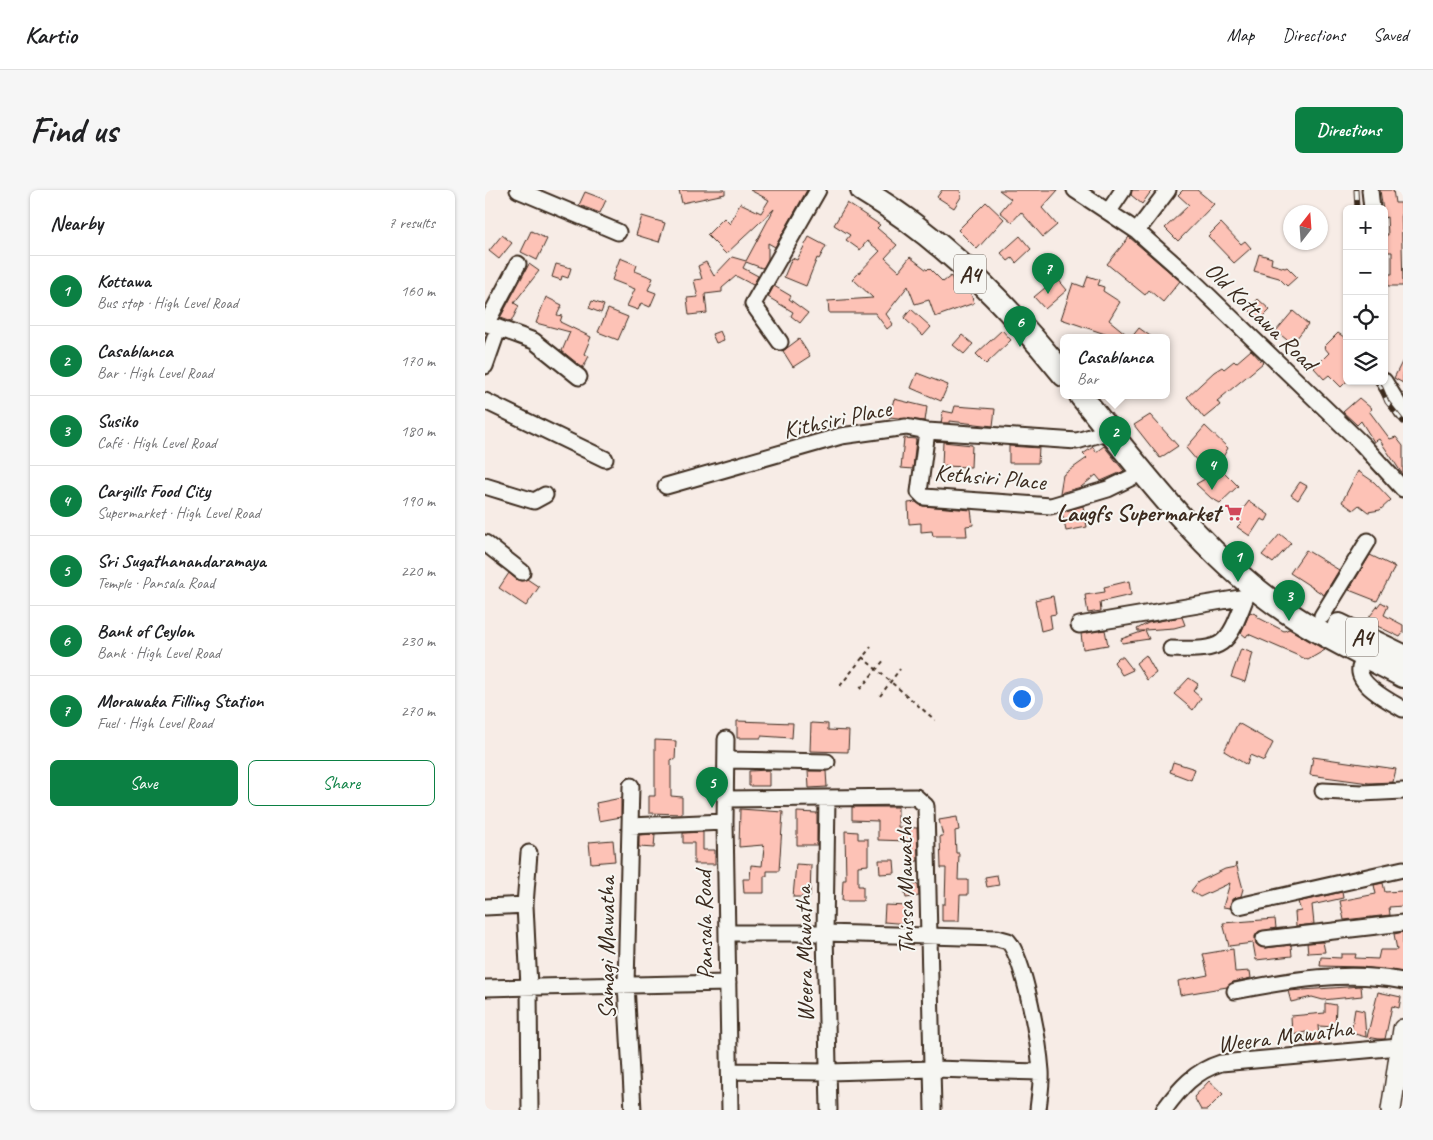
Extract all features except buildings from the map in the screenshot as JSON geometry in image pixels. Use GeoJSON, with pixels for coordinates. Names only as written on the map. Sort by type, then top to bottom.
{"type":"FeatureCollection","features":[{"type":"Feature","properties":{"kind":"highway","name":"A4"},"geometry":{"type":"LineString","coordinates":[[862,190],[898,211],[942,247],[980,282],[1060,371]]}},
{"type":"Feature","properties":{"kind":"highway","name":"A4"},"geometry":{"type":"LineString","coordinates":[[877,190],[902,205],[947,241],[985,277],[1060,359]]}},
{"type":"Feature","properties":{"kind":"highway","name":"A4"},"geometry":{"type":"LineString","coordinates":[[1083,399],[1143,472],[1249,591],[1365,657],[1403,676]]}},
{"type":"Feature","properties":{"kind":"highway","name":"A4"},"geometry":{"type":"LineString","coordinates":[[1093,399],[1127,440],[1247,566],[1280,590],[1322,616],[1383,648],[1403,656]]}},
{"type":"Feature","properties":{"kind":"main road"},"geometry":{"type":"LineString","coordinates":[[1391,1110],[1402,1034]]}},
{"type":"Feature","properties":{"kind":"street"},"geometry":{"type":"LineString","coordinates":[[518,190],[618,232]]}},
{"type":"Feature","properties":{"kind":"street"},"geometry":{"type":"LineString","coordinates":[[780,342],[753,304],[818,190]]}},
{"type":"Feature","properties":{"kind":"street","name":"Old Kottawa Road"},"geometry":{"type":"LineString","coordinates":[[1075,190],[1137,231],[1189,277],[1362,444],[1403,489]]}},
{"type":"Feature","properties":{"kind":"street"},"geometry":{"type":"LineString","coordinates":[[1109,211],[1123,190]]}},
{"type":"Feature","properties":{"kind":"street"},"geometry":{"type":"LineString","coordinates":[[1137,231],[1169,190]]}},
{"type":"Feature","properties":{"kind":"street"},"geometry":{"type":"LineString","coordinates":[[1370,190],[1372,205]]}},
{"type":"Feature","properties":{"kind":"street"},"geometry":{"type":"LineString","coordinates":[[485,366],[490,325],[518,264]]}},
{"type":"Feature","properties":{"kind":"street"},"geometry":{"type":"LineString","coordinates":[[490,325],[533,340],[579,377]]}},
{"type":"Feature","properties":{"kind":"street"},"geometry":{"type":"LineString","coordinates":[[1387,385],[1403,412]]}},
{"type":"Feature","properties":{"kind":"street"},"geometry":{"type":"LineString","coordinates":[[485,401],[605,459]]}},
{"type":"Feature","properties":{"kind":"street","name":"Kithsiri Place"},"geometry":{"type":"LineString","coordinates":[[666,486],[841,436],[906,427],[927,431],[1077,440],[1110,432]]}},
{"type":"Feature","properties":{"kind":"street","name":"Kethsiri Place"},"geometry":{"type":"LineString","coordinates":[[927,431],[919,492],[924,497],[1051,506],[1108,489],[1143,472]]}},
{"type":"Feature","properties":{"kind":"street"},"geometry":{"type":"LineString","coordinates":[[485,486],[534,501],[545,495]]}},
{"type":"Feature","properties":{"kind":"street"},"geometry":{"type":"LineString","coordinates":[[1322,616],[1368,541]]}},
{"type":"Feature","properties":{"kind":"street"},"geometry":{"type":"LineString","coordinates":[[485,544],[522,572]]}},
{"type":"Feature","properties":{"kind":"street"},"geometry":{"type":"LineString","coordinates":[[1079,625],[1249,591]]}},
{"type":"Feature","properties":{"kind":"street"},"geometry":{"type":"LineString","coordinates":[[1171,649],[1203,650],[1225,641],[1231,633],[1249,591]]}},
{"type":"Feature","properties":{"kind":"street"},"geometry":{"type":"LineString","coordinates":[[1365,657],[1360,669],[1362,676],[1376,694],[1403,708]]}},
{"type":"Feature","properties":{"kind":"street","name":"Pansala Road"},"geometry":{"type":"LineString","coordinates":[[726,739],[725,822],[731,1110]]}},
{"type":"Feature","properties":{"kind":"street"},"geometry":{"type":"LineString","coordinates":[[726,760],[827,762]]}},
{"type":"Feature","properties":{"kind":"street","name":"Samagi Mawatha"},"geometry":{"type":"LineString","coordinates":[[631,786],[626,984],[633,1110]]}},
{"type":"Feature","properties":{"kind":"street"},"geometry":{"type":"LineString","coordinates":[[1323,791],[1362,793],[1403,790]]}},
{"type":"Feature","properties":{"kind":"street","name":"Thissa Mawatha"},"geometry":{"type":"LineString","coordinates":[[725,798],[916,796],[927,806],[933,1110]]}},
{"type":"Feature","properties":{"kind":"street","name":"Weera Mawatha"},"geometry":{"type":"LineString","coordinates":[[827,798],[825,933],[829,1110]]}},
{"type":"Feature","properties":{"kind":"street"},"geometry":{"type":"LineString","coordinates":[[630,826],[725,822]]}},
{"type":"Feature","properties":{"kind":"street"},"geometry":{"type":"LineString","coordinates":[[529,853],[525,905],[529,987],[530,1110]]}},
{"type":"Feature","properties":{"kind":"street"},"geometry":{"type":"LineString","coordinates":[[1239,906],[1403,869]]}},
{"type":"Feature","properties":{"kind":"street"},"geometry":{"type":"LineString","coordinates":[[485,907],[525,905]]}},
{"type":"Feature","properties":{"kind":"street"},"geometry":{"type":"LineString","coordinates":[[1264,939],[1403,923]]}},
{"type":"Feature","properties":{"kind":"street"},"geometry":{"type":"LineString","coordinates":[[727,933],[825,933],[997,938],[1008,941],[1018,956],[1041,1072],[1038,1110]]}},
{"type":"Feature","properties":{"kind":"street"},"geometry":{"type":"LineString","coordinates":[[1235,991],[1281,981],[1312,978],[1385,978],[1403,981]]}},
{"type":"Feature","properties":{"kind":"street"},"geometry":{"type":"LineString","coordinates":[[485,988],[728,982]]}},
{"type":"Feature","properties":{"kind":"street","name":"Weera Mawatha"},"geometry":{"type":"LineString","coordinates":[[1164,1110],[1193,1076],[1206,1068],[1221,1063],[1402,1034]]}},
{"type":"Feature","properties":{"kind":"street"},"geometry":{"type":"LineString","coordinates":[[730,1071],[829,1072],[933,1069],[1041,1072]]}},
{"type":"Feature","properties":{"kind":"path"},"geometry":{"type":"LineString","coordinates":[[840,686],[871,646]]}},
{"type":"Feature","properties":{"kind":"path"},"geometry":{"type":"LineString","coordinates":[[862,658],[935,720]]}},
{"type":"Feature","properties":{"kind":"path"},"geometry":{"type":"LineString","coordinates":[[860,689],[885,659]]}},
{"type":"Feature","properties":{"kind":"path"},"geometry":{"type":"LineString","coordinates":[[880,696],[900,669]]}},
{"type":"Feature","properties":{"kind":"railway"},"geometry":{"type":"LineString","coordinates":[[1356,190],[1357,205]]}},
{"type":"Feature","properties":{"kind":"railway"},"geometry":{"type":"LineString","coordinates":[[1380,385],[1387,402],[1403,422]]}},
{"type":"Feature","properties":{"kind":"place","name":"Morawaka Filling Station"},"geometry":{"type":"Point","coordinates":[1048,294]}},
{"type":"Feature","properties":{"kind":"place","name":"Bank of Ceylon"},"geometry":{"type":"Point","coordinates":[1020,347]}},
{"type":"Feature","properties":{"kind":"place","name":"Casablanca"},"geometry":{"type":"Point","coordinates":[1115,457]}},
{"type":"Feature","properties":{"kind":"place","name":"Cargills Food City"},"geometry":{"type":"Point","coordinates":[1212,490]}},
{"type":"Feature","properties":{"kind":"place","name":"Laugfs Supermarket"},"geometry":{"type":"Point","coordinates":[1234,513]}},
{"type":"Feature","properties":{"kind":"place","name":"Kottawa"},"geometry":{"type":"Point","coordinates":[1238,582]}},
{"type":"Feature","properties":{"kind":"place","name":"Susiko"},"geometry":{"type":"Point","coordinates":[1289,621]}},
{"type":"Feature","properties":{"kind":"place","name":"Sri Sugathanandaramaya"},"geometry":{"type":"Point","coordinates":[712,808]}}]}
